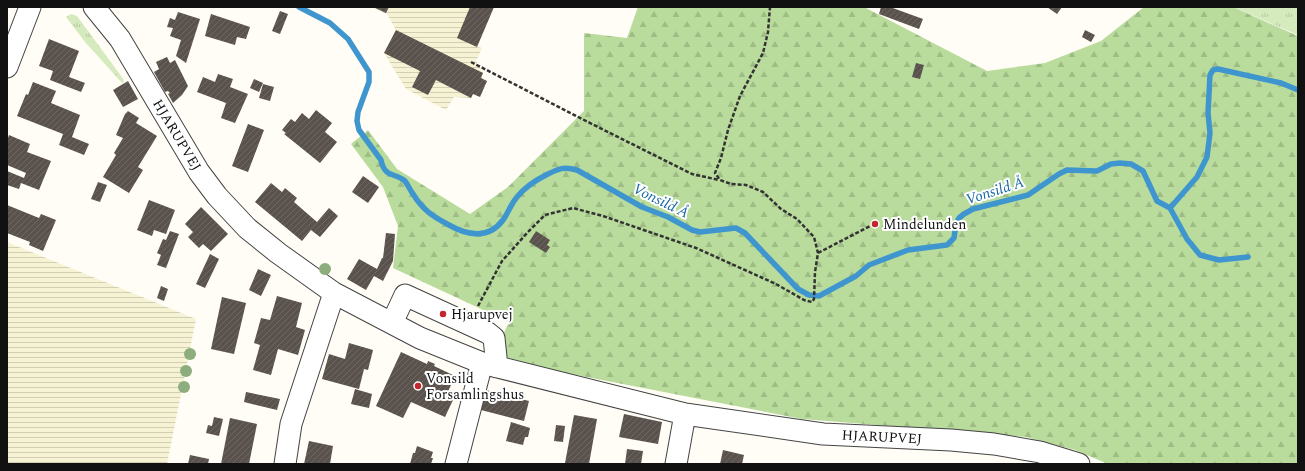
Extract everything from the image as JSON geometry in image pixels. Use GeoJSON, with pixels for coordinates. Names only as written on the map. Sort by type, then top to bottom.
{"type":"FeatureCollection","features":[{"type":"Feature","properties":{"kind":"street"},"geometry":{"type":"LineString","coordinates":[[7,67],[30,7]]}},
{"type":"Feature","properties":{"kind":"street","name":"HJARUPVEJ"},"geometry":{"type":"LineString","coordinates":[[94,7],[120,39],[199,172],[216,196],[247,228],[278,253],[334,293],[420,338],[489,365],[685,414],[823,434],[951,440],[994,444],[1040,452],[1079,464]]}},
{"type":"Feature","properties":{"kind":"street"},"geometry":{"type":"LineString","coordinates":[[285,464],[291,424],[334,293]]}},
{"type":"Feature","properties":{"kind":"street"},"geometry":{"type":"LineString","coordinates":[[392,323],[405,295],[488,333],[494,338],[489,365],[456,464]]}},
{"type":"Feature","properties":{"kind":"street"},"geometry":{"type":"LineString","coordinates":[[676,464],[685,414]]}},
{"type":"Feature","properties":{"kind":"path"},"geometry":{"type":"LineString","coordinates":[[720,180],[715,173],[717,166],[721,158],[728,130],[740,96],[763,53],[768,32],[770,7]]}},
{"type":"Feature","properties":{"kind":"path"},"geometry":{"type":"LineString","coordinates":[[469,324],[502,261],[528,232],[545,215],[573,208],[603,216],[696,248],[776,284],[804,300],[812,302],[814,299],[815,272],[818,253],[814,236],[797,219],[780,209],[763,192],[746,185],[730,184],[720,180],[692,174],[471,62]]}},
{"type":"Feature","properties":{"kind":"path"},"geometry":{"type":"LineString","coordinates":[[818,253],[870,226]]}},
{"type":"Feature","properties":{"kind":"shaded area"},"geometry":{"type":"Polygon","coordinates":[[[371,7],[494,7],[477,47],[482,48],[476,61],[483,73],[481,78],[487,81],[480,97],[473,94],[471,98],[454,97],[446,110],[406,89],[384,53],[396,30],[387,14],[371,7]]]}},
{"type":"Feature","properties":{"kind":"shaded area"},"geometry":{"type":"Polygon","coordinates":[[[7,242],[196,319],[167,464],[7,464],[7,242]]]}},
{"type":"Feature","properties":{"kind":"green space"},"geometry":{"type":"Polygon","coordinates":[[[638,7],[864,7],[987,71],[1045,63],[1101,41],[1144,7],[1233,7],[1298,36],[1298,464],[1108,464],[1075,450],[1026,437],[802,419],[561,372],[494,354],[509,322],[393,268],[398,226],[383,187],[351,144],[368,130],[397,169],[470,214],[508,187],[584,111],[584,33],[627,38],[638,7]]]}},
{"type":"Feature","properties":{"kind":"green space"},"geometry":{"type":"Polygon","coordinates":[[[1233,7],[1298,7],[1298,35],[1233,7]]]}},
{"type":"Feature","properties":{"kind":"green space"},"geometry":{"type":"Polygon","coordinates":[[[71,14],[77,16],[124,80],[123,84],[85,42],[66,17],[71,14]]]}},
{"type":"Feature","properties":{"kind":"building"},"geometry":{"type":"Polygon","coordinates":[[[373,7],[389,7],[386,13],[373,7]]]}},
{"type":"Feature","properties":{"kind":"building"},"geometry":{"type":"Polygon","coordinates":[[[470,7],[494,7],[477,47],[457,38],[470,7]]]}},
{"type":"Feature","properties":{"kind":"building"},"geometry":{"type":"Polygon","coordinates":[[[881,7],[890,7],[923,19],[919,29],[879,14],[881,7]]]}},
{"type":"Feature","properties":{"kind":"building"},"geometry":{"type":"Polygon","coordinates":[[[1047,7],[1062,7],[1057,14],[1047,7]]]}},
{"type":"Feature","properties":{"kind":"building"},"geometry":{"type":"Polygon","coordinates":[[[280,11],[288,14],[280,34],[272,31],[280,11]]]}},
{"type":"Feature","properties":{"kind":"building"},"geometry":{"type":"Polygon","coordinates":[[[178,12],[200,19],[186,63],[176,56],[181,40],[170,36],[173,28],[167,27],[170,18],[175,20],[178,12]]]}},
{"type":"Feature","properties":{"kind":"building"},"geometry":{"type":"Polygon","coordinates":[[[211,14],[250,27],[246,39],[237,37],[235,45],[205,36],[211,14]]]}},
{"type":"Feature","properties":{"kind":"building"},"geometry":{"type":"Polygon","coordinates":[[[396,30],[483,73],[481,78],[487,81],[480,97],[473,94],[471,98],[436,80],[428,95],[412,87],[420,71],[384,53],[396,30]]]}},
{"type":"Feature","properties":{"kind":"building"},"geometry":{"type":"Polygon","coordinates":[[[1085,30],[1095,35],[1091,42],[1082,37],[1085,30]]]}},
{"type":"Feature","properties":{"kind":"building"},"geometry":{"type":"Polygon","coordinates":[[[49,39],[79,51],[69,77],[85,83],[81,92],[50,80],[53,71],[39,66],[49,39]]]}},
{"type":"Feature","properties":{"kind":"building"},"geometry":{"type":"Polygon","coordinates":[[[167,57],[170,63],[175,60],[188,86],[182,95],[173,103],[168,94],[170,93],[168,91],[165,92],[154,72],[159,69],[156,62],[167,57]]]}},
{"type":"Feature","properties":{"kind":"building"},"geometry":{"type":"Polygon","coordinates":[[[916,63],[924,65],[920,79],[912,77],[916,63]]]}},
{"type":"Feature","properties":{"kind":"building"},"geometry":{"type":"Polygon","coordinates":[[[218,74],[233,79],[230,87],[248,94],[235,123],[221,118],[226,103],[197,92],[203,77],[215,82],[218,74]]]}},
{"type":"Feature","properties":{"kind":"building"},"geometry":{"type":"Polygon","coordinates":[[[254,79],[263,83],[259,92],[250,88],[254,79]]]}},
{"type":"Feature","properties":{"kind":"building"},"geometry":{"type":"Polygon","coordinates":[[[128,81],[138,99],[123,107],[113,90],[128,81]]]}},
{"type":"Feature","properties":{"kind":"building"},"geometry":{"type":"Polygon","coordinates":[[[33,82],[56,91],[51,103],[80,115],[72,137],[89,144],[84,155],[59,145],[63,134],[17,116],[26,94],[28,95],[33,82]]]}},
{"type":"Feature","properties":{"kind":"building"},"geometry":{"type":"Polygon","coordinates":[[[263,84],[274,87],[270,101],[259,98],[263,84]]]}},
{"type":"Feature","properties":{"kind":"building"},"geometry":{"type":"Polygon","coordinates":[[[316,110],[332,123],[325,132],[337,142],[320,163],[284,134],[286,133],[282,130],[291,119],[295,122],[302,113],[309,119],[316,110]]]}},
{"type":"Feature","properties":{"kind":"building"},"geometry":{"type":"Polygon","coordinates":[[[128,111],[139,118],[136,123],[157,136],[138,167],[143,170],[129,193],[103,177],[116,155],[114,153],[123,138],[116,135],[125,114],[128,111]]]}},
{"type":"Feature","properties":{"kind":"building"},"geometry":{"type":"Polygon","coordinates":[[[248,124],[264,130],[248,172],[232,166],[248,124]]]}},
{"type":"Feature","properties":{"kind":"building"},"geometry":{"type":"Polygon","coordinates":[[[9,135],[30,144],[27,152],[51,161],[39,190],[21,183],[19,189],[7,185],[7,171],[24,178],[26,173],[7,165],[7,141],[9,135]]]}},
{"type":"Feature","properties":{"kind":"building"},"geometry":{"type":"Polygon","coordinates":[[[363,176],[379,187],[368,203],[352,192],[363,176]]]}},
{"type":"Feature","properties":{"kind":"building"},"geometry":{"type":"Polygon","coordinates":[[[98,182],[107,185],[100,202],[91,199],[98,182]]]}},
{"type":"Feature","properties":{"kind":"building"},"geometry":{"type":"Polygon","coordinates":[[[271,183],[282,192],[285,188],[297,198],[294,202],[317,222],[329,208],[338,216],[320,237],[311,230],[302,241],[255,202],[271,183]]]}},
{"type":"Feature","properties":{"kind":"building"},"geometry":{"type":"Polygon","coordinates":[[[149,200],[175,210],[166,234],[154,230],[152,236],[137,230],[149,200]]]}},
{"type":"Feature","properties":{"kind":"building"},"geometry":{"type":"Polygon","coordinates":[[[7,205],[39,218],[41,214],[56,220],[43,251],[29,245],[30,242],[7,233],[7,205]]]}},
{"type":"Feature","properties":{"kind":"building"},"geometry":{"type":"Polygon","coordinates":[[[201,207],[228,234],[211,251],[203,244],[199,248],[188,237],[193,232],[185,224],[201,207]]]}},
{"type":"Feature","properties":{"kind":"building"},"geometry":{"type":"Polygon","coordinates":[[[170,231],[179,234],[166,268],[157,265],[161,255],[157,253],[163,239],[166,240],[170,231]]]}},
{"type":"Feature","properties":{"kind":"building"},"geometry":{"type":"Polygon","coordinates":[[[536,231],[550,240],[547,245],[550,247],[546,253],[529,242],[536,231]]]}},
{"type":"Feature","properties":{"kind":"building"},"geometry":{"type":"Polygon","coordinates":[[[386,233],[395,234],[393,261],[383,281],[374,276],[366,290],[347,279],[359,259],[377,269],[383,258],[386,233]]]}},
{"type":"Feature","properties":{"kind":"building"},"geometry":{"type":"Polygon","coordinates":[[[210,254],[219,259],[205,288],[196,284],[210,254]]]}},
{"type":"Feature","properties":{"kind":"building"},"geometry":{"type":"Polygon","coordinates":[[[258,269],[271,275],[261,296],[249,290],[258,269]]]}},
{"type":"Feature","properties":{"kind":"building"},"geometry":{"type":"Polygon","coordinates":[[[161,286],[168,289],[164,301],[157,298],[161,286]]]}},
{"type":"Feature","properties":{"kind":"building"},"geometry":{"type":"Polygon","coordinates":[[[277,296],[302,303],[296,327],[305,330],[298,355],[278,349],[271,375],[253,370],[260,345],[254,343],[261,318],[270,320],[277,296]]]}},
{"type":"Feature","properties":{"kind":"building"},"geometry":{"type":"Polygon","coordinates":[[[222,297],[246,303],[234,354],[211,349],[222,297]]]}},
{"type":"Feature","properties":{"kind":"building"},"geometry":{"type":"Polygon","coordinates":[[[349,343],[373,350],[368,370],[364,369],[359,389],[322,379],[329,354],[345,359],[349,343]]]}},
{"type":"Feature","properties":{"kind":"building","name":"Vonsild Forsamlingshus"},"geometry":{"type":"Polygon","coordinates":[[[401,352],[427,364],[428,361],[435,364],[434,366],[455,376],[446,396],[453,400],[445,417],[411,402],[403,418],[376,406],[401,352]]]}},
{"type":"Feature","properties":{"kind":"building"},"geometry":{"type":"Polygon","coordinates":[[[355,389],[372,394],[369,408],[351,404],[355,389]]]}},
{"type":"Feature","properties":{"kind":"building"},"geometry":{"type":"Polygon","coordinates":[[[486,390],[529,401],[524,421],[481,410],[486,390]]]}},
{"type":"Feature","properties":{"kind":"building"},"geometry":{"type":"Polygon","coordinates":[[[246,392],[280,399],[277,410],[244,402],[246,392]]]}},
{"type":"Feature","properties":{"kind":"building"},"geometry":{"type":"Polygon","coordinates":[[[624,414],[662,422],[658,444],[619,437],[624,414]]]}},
{"type":"Feature","properties":{"kind":"building"},"geometry":{"type":"Polygon","coordinates":[[[574,415],[597,419],[589,464],[565,463],[574,415]]]}},
{"type":"Feature","properties":{"kind":"building"},"geometry":{"type":"Polygon","coordinates":[[[214,417],[223,419],[219,436],[206,433],[208,425],[212,426],[214,417]]]}},
{"type":"Feature","properties":{"kind":"building"},"geometry":{"type":"Polygon","coordinates":[[[230,418],[257,424],[249,464],[221,464],[230,418]]]}},
{"type":"Feature","properties":{"kind":"building"},"geometry":{"type":"Polygon","coordinates":[[[511,422],[530,428],[528,437],[525,437],[523,445],[506,441],[511,422]]]}},
{"type":"Feature","properties":{"kind":"building"},"geometry":{"type":"Polygon","coordinates":[[[556,425],[565,426],[563,442],[554,441],[556,425]]]}},
{"type":"Feature","properties":{"kind":"building"},"geometry":{"type":"Polygon","coordinates":[[[309,441],[333,446],[330,464],[304,464],[309,441]]]}},
{"type":"Feature","properties":{"kind":"building"},"geometry":{"type":"Polygon","coordinates":[[[417,446],[433,452],[431,464],[410,464],[417,446]]]}},
{"type":"Feature","properties":{"kind":"building"},"geometry":{"type":"Polygon","coordinates":[[[627,449],[643,451],[641,464],[625,464],[627,449]]]}},
{"type":"Feature","properties":{"kind":"building"},"geometry":{"type":"Polygon","coordinates":[[[723,450],[744,455],[742,464],[720,464],[723,450]]]}},
{"type":"Feature","properties":{"kind":"building"},"geometry":{"type":"Polygon","coordinates":[[[190,455],[209,459],[208,464],[188,464],[190,455]]]}},
{"type":"Feature","properties":{"kind":"waterway","name":"Vonsild Å"},"geometry":{"type":"LineString","coordinates":[[299,7],[330,23],[348,39],[369,72],[369,82],[358,112],[357,121],[359,130],[381,160],[385,170],[405,181],[424,208],[443,222],[463,232],[478,234],[491,230],[503,220],[523,190],[534,182],[557,170],[564,168],[572,169],[577,170],[642,207],[668,217],[692,230],[700,232],[736,228],[745,233],[798,289],[809,295],[819,296],[856,276],[869,265],[908,250],[947,245],[954,238],[956,224],[959,218],[964,214],[973,209],[1028,195],[1067,170],[1097,171],[1111,164],[1131,164],[1143,171],[1157,201],[1170,208]]}},
{"type":"Feature","properties":{"kind":"waterway"},"geometry":{"type":"LineString","coordinates":[[1170,208],[1197,177],[1207,157],[1210,133],[1208,113],[1210,75],[1213,70],[1218,69],[1281,83],[1298,90]]}},
{"type":"Feature","properties":{"kind":"waterway"},"geometry":{"type":"LineString","coordinates":[[1170,208],[1187,239],[1200,255],[1219,260],[1248,257]]}},
{"type":"Feature","properties":{"kind":"place","name":"Mindelunden"},"geometry":{"type":"Point","coordinates":[875,224]}},
{"type":"Feature","properties":{"kind":"place","name":"Hjarupvej"},"geometry":{"type":"Point","coordinates":[443,314]}},
{"type":"Feature","properties":{"kind":"place","name":"Vonsild Forsamlingshus"},"geometry":{"type":"Point","coordinates":[418,386]}}]}
